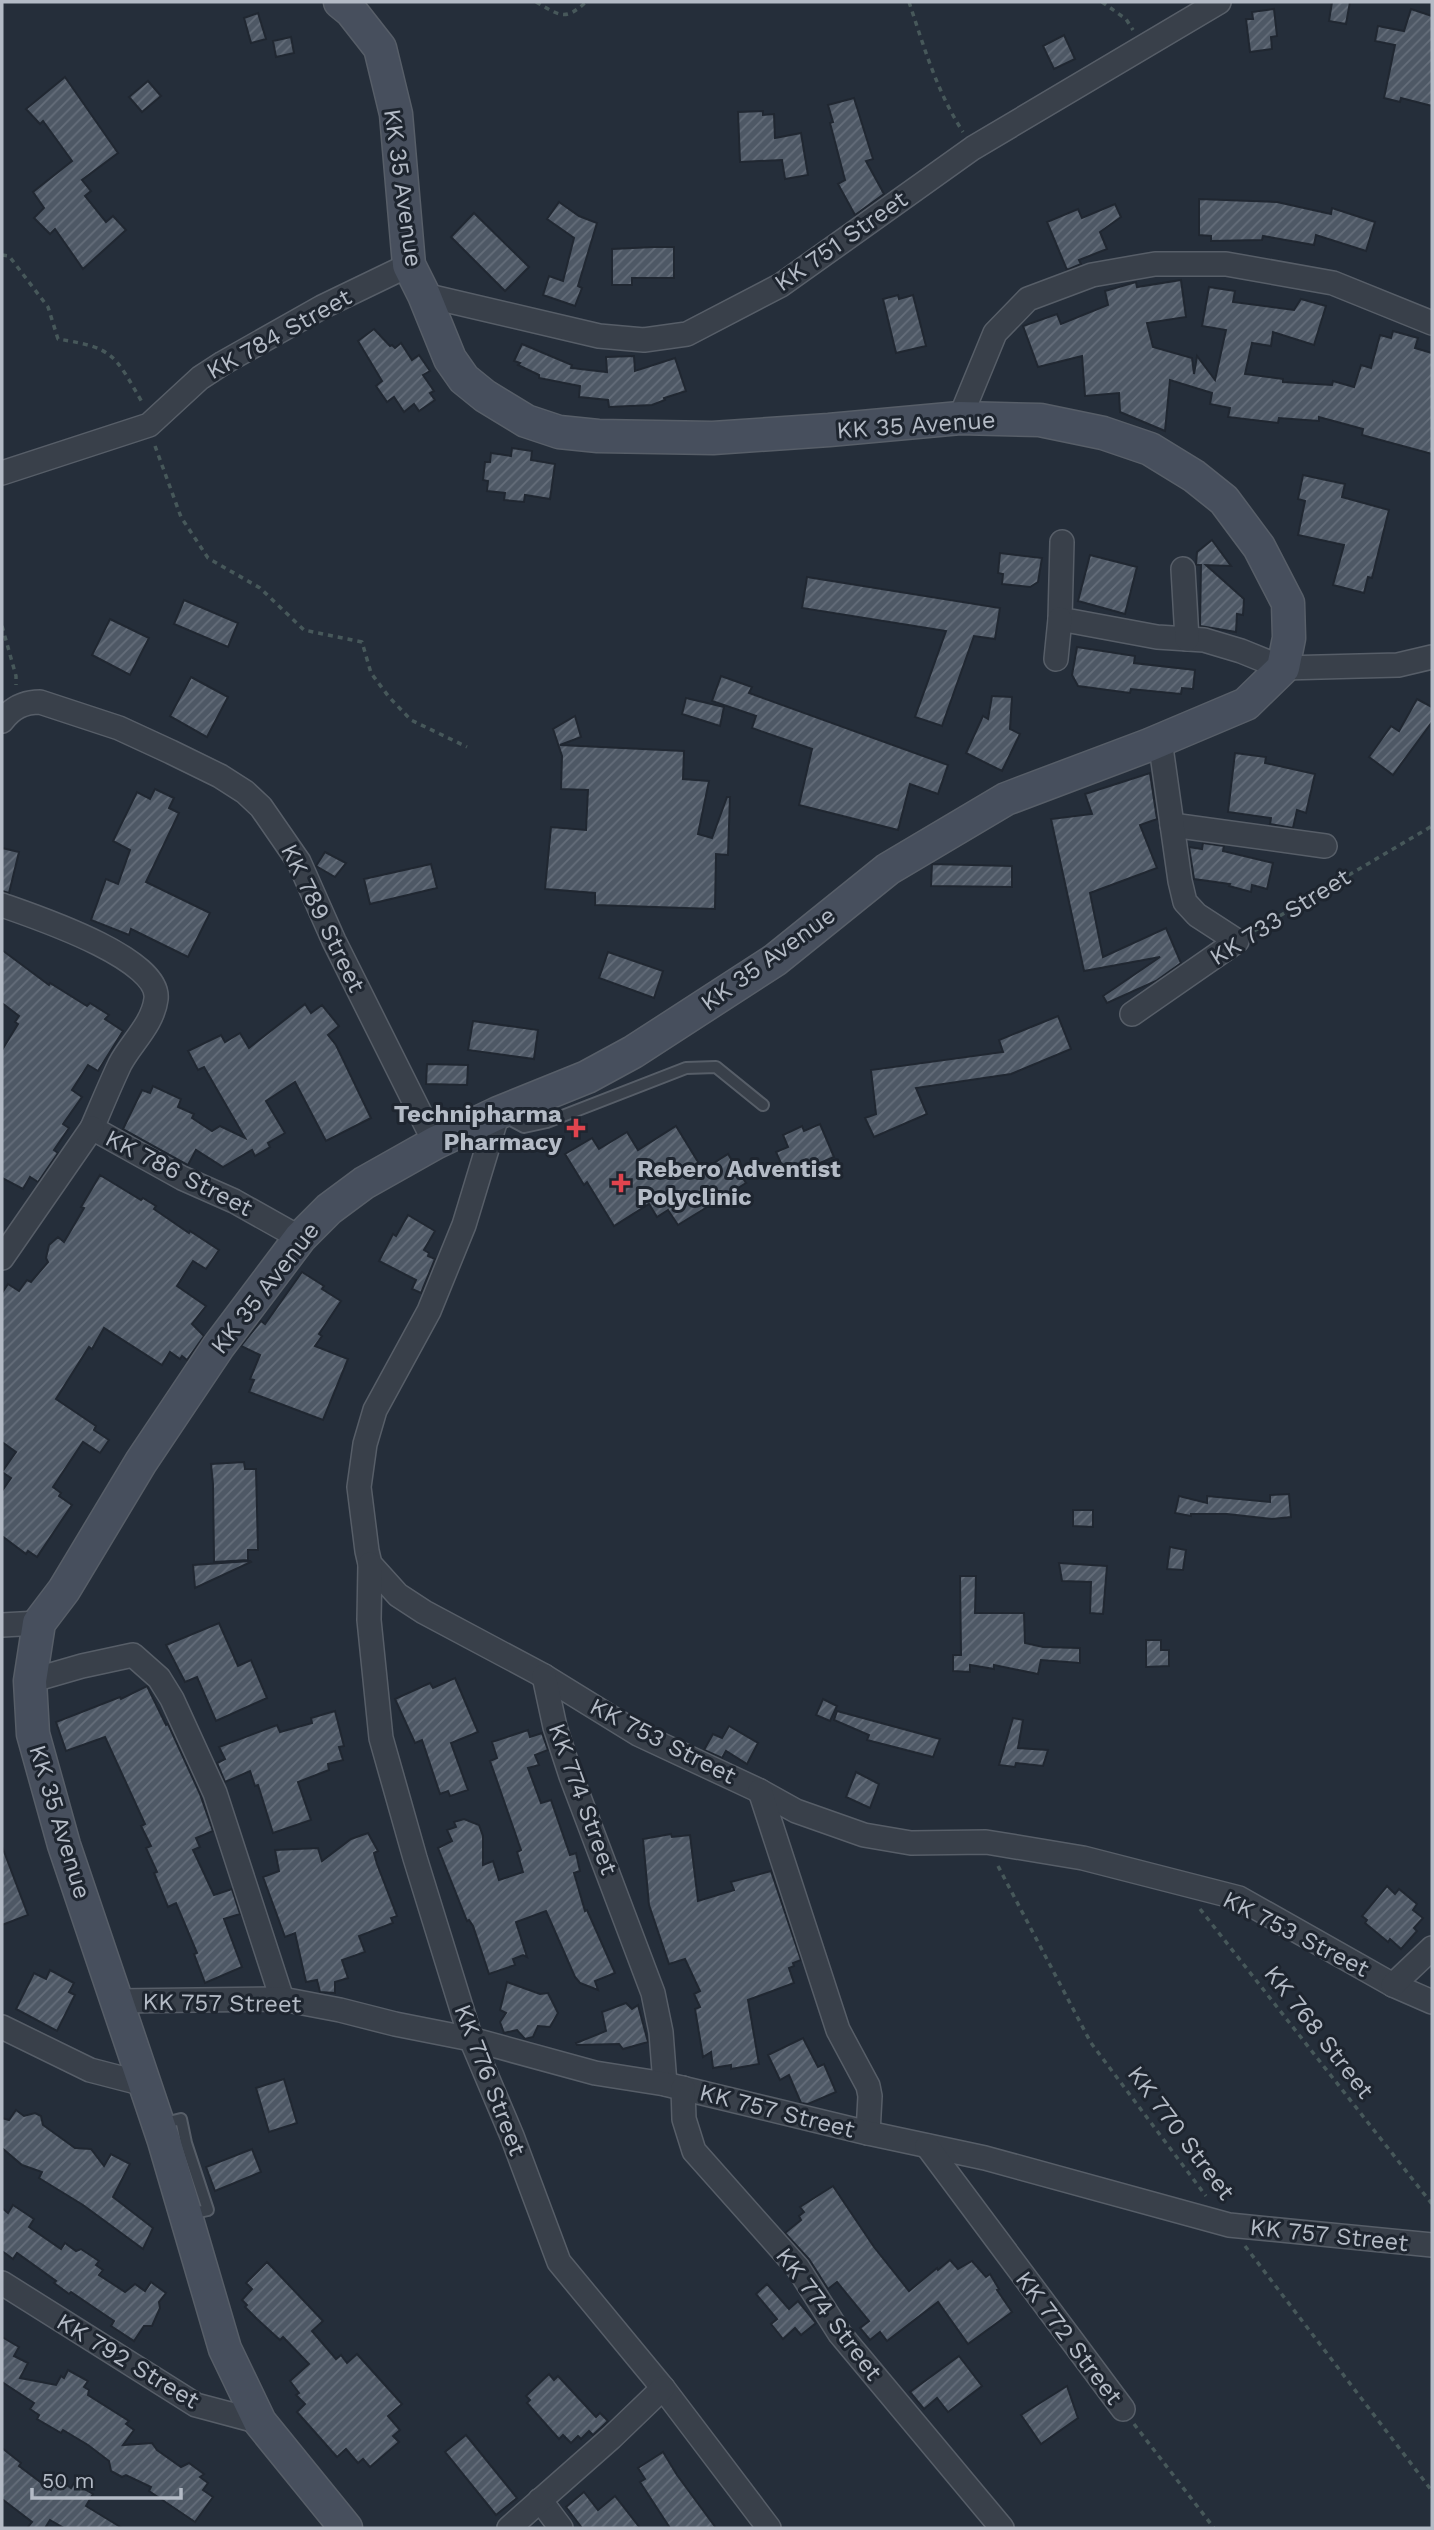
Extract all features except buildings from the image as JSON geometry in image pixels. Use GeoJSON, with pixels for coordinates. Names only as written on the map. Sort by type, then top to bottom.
{"type":"FeatureCollection","features":[{"type":"Feature","properties":{"kind":"main road","name":"KK 35 Avenue"},"geometry":{"type":"LineString","coordinates":[[340,2],[351,11],[380,48],[396,114],[409,265],[450,359],[464,379],[485,396],[526,421],[559,432],[598,436],[713,438],[960,418],[1040,420],[1103,433],[1150,449],[1194,476],[1224,500],[1259,547],[1288,603],[1289,638],[1283,668],[1246,704],[1006,799],[888,869],[775,960],[633,1052],[587,1077],[498,1113],[435,1143],[364,1183],[328,1209],[300,1238],[218,1347],[141,1462],[64,1590],[39,1623],[30,1681],[33,1734],[64,1845],[119,2001],[225,2349],[260,2423],[346,2528]]}},
{"type":"Feature","properties":{"kind":"street","name":"KK 751 Street"},"geometry":{"type":"LineString","coordinates":[[424,295],[599,336],[644,340],[687,334],[781,285],[973,148],[1219,2]]}},
{"type":"Feature","properties":{"kind":"street"},"geometry":{"type":"LineString","coordinates":[[960,418],[995,333],[1028,299],[1092,275],[1155,264],[1226,264],[1334,283],[1432,323]]}},
{"type":"Feature","properties":{"kind":"street","name":"KK 784 Street"},"geometry":{"type":"LineString","coordinates":[[2,473],[149,425],[200,378],[223,363],[322,307],[409,265]]}},
{"type":"Feature","properties":{"kind":"street"},"geometry":{"type":"LineString","coordinates":[[1056,659],[1062,542]]}},
{"type":"Feature","properties":{"kind":"street"},"geometry":{"type":"LineString","coordinates":[[1183,569],[1187,639]]}},
{"type":"Feature","properties":{"kind":"street"},"geometry":{"type":"LineString","coordinates":[[1060,619],[1157,637],[1204,640],[1283,668],[1375,666],[1432,657]]}},
{"type":"Feature","properties":{"kind":"street","name":"KK 789 Street"},"geometry":{"type":"LineString","coordinates":[[9,714],[27,702],[40,702],[119,728],[220,776],[245,792],[261,807],[299,862],[398,1074],[435,1143]]}},
{"type":"Feature","properties":{"kind":"street"},"geometry":{"type":"LineString","coordinates":[[1160,740],[1185,902],[1197,915],[1237,942]]}},
{"type":"Feature","properties":{"kind":"street"},"geometry":{"type":"LineString","coordinates":[[1172,825],[1325,846]]}},
{"type":"Feature","properties":{"kind":"street","name":"KK 786 Street"},"geometry":{"type":"LineString","coordinates":[[2,905],[64,927],[117,953],[142,971],[153,985],[157,996],[153,1010],[121,1062],[92,1128],[182,1178],[234,1201],[300,1238]]}},
{"type":"Feature","properties":{"kind":"street","name":"KK 733 Street"},"geometry":{"type":"LineString","coordinates":[[1132,1014],[1237,942]]}},
{"type":"Feature","properties":{"kind":"street"},"geometry":{"type":"LineString","coordinates":[[370,1564],[359,1487],[365,1444],[374,1410],[429,1311],[464,1225],[498,1113]]}},
{"type":"Feature","properties":{"kind":"street"},"geometry":{"type":"LineString","coordinates":[[2,1258],[92,1128]]}},
{"type":"Feature","properties":{"kind":"street","name":"KK 753 Street"},"geometry":{"type":"LineString","coordinates":[[370,1564],[398,1595],[424,1612],[544,1676],[638,1734],[760,1791],[796,1811],[864,1835],[911,1843],[986,1842],[1083,1858],[1239,1898],[1393,1985],[1432,2002]]}},
{"type":"Feature","properties":{"kind":"street","name":"KK 776 Street"},"geometry":{"type":"LineString","coordinates":[[370,1564],[369,1620],[381,1738],[471,2039],[512,2136],[559,2262],[663,2388],[769,2528]]}},
{"type":"Feature","properties":{"kind":"street"},"geometry":{"type":"LineString","coordinates":[[2,1625],[39,1623]]}},
{"type":"Feature","properties":{"kind":"street"},"geometry":{"type":"LineString","coordinates":[[30,1681],[82,1666],[133,1656],[159,1678],[172,1699],[215,1793],[282,1999]]}},
{"type":"Feature","properties":{"kind":"street","name":"KK 774 Street"},"geometry":{"type":"LineString","coordinates":[[544,1676],[555,1727],[571,1776],[653,1993],[674,2086],[694,2151],[798,2268],[840,2334],[1002,2528]]}},
{"type":"Feature","properties":{"kind":"street"},"geometry":{"type":"LineString","coordinates":[[760,1791],[838,2030],[867,2086],[870,2096],[868,2133]]}},
{"type":"Feature","properties":{"kind":"street"},"geometry":{"type":"LineString","coordinates":[[1393,1985],[1432,1948]]}},
{"type":"Feature","properties":{"kind":"street","name":"KK 757 Street"},"geometry":{"type":"LineString","coordinates":[[119,2001],[282,1999],[471,2039],[595,2073],[674,2086],[985,2158],[1229,2225],[1432,2245]]}},
{"type":"Feature","properties":{"kind":"street"},"geometry":{"type":"LineString","coordinates":[[2,2026],[90,2070],[144,2084]]}},
{"type":"Feature","properties":{"kind":"street","name":"KK 772 Street"},"geometry":{"type":"LineString","coordinates":[[926,2146],[1123,2409]]}},
{"type":"Feature","properties":{"kind":"street","name":"KK 792 Street"},"geometry":{"type":"LineString","coordinates":[[2,2283],[196,2406],[260,2423]]}},
{"type":"Feature","properties":{"kind":"street"},"geometry":{"type":"LineString","coordinates":[[509,2528],[663,2388]]}},
{"type":"Feature","properties":{"kind":"street"},"geometry":{"type":"LineString","coordinates":[[540,2500],[561,2528]]}},
{"type":"Feature","properties":{"kind":"lane"},"geometry":{"type":"LineString","coordinates":[[498,1113],[524,1127],[547,1122],[686,1068],[716,1067],[763,1105]]}},
{"type":"Feature","properties":{"kind":"path"},"geometry":{"type":"LineString","coordinates":[[536,2],[559,15],[573,13],[586,2]]}},
{"type":"Feature","properties":{"kind":"path"},"geometry":{"type":"LineString","coordinates":[[909,2],[948,109],[973,148]]}},
{"type":"Feature","properties":{"kind":"path"},"geometry":{"type":"LineString","coordinates":[[1102,2],[1126,19],[1143,47]]}},
{"type":"Feature","properties":{"kind":"path"},"geometry":{"type":"LineString","coordinates":[[2,255],[9,256],[48,307],[58,339],[92,345],[118,360],[145,406],[181,517],[208,558],[260,588],[304,630],[362,642],[371,673],[411,720],[467,747]]}},
{"type":"Feature","properties":{"kind":"path"},"geometry":{"type":"LineString","coordinates":[[2,626],[16,676],[9,714]]}},
{"type":"Feature","properties":{"kind":"path","name":"KK 733 Street"},"geometry":{"type":"LineString","coordinates":[[1237,942],[1432,826]]}},
{"type":"Feature","properties":{"kind":"path","name":"KK 770 Street"},"geometry":{"type":"LineString","coordinates":[[986,1842],[1091,2043],[1432,2491]]}},
{"type":"Feature","properties":{"kind":"path","name":"KK 768 Street"},"geometry":{"type":"LineString","coordinates":[[1178,1882],[1432,2204]]}},
{"type":"Feature","properties":{"kind":"path","name":"KK 772 Street"},"geometry":{"type":"LineString","coordinates":[[1123,2409],[1214,2528]]}},
{"type":"Feature","properties":{"kind":"place","name":"Technipharma Pharmacy"},"geometry":{"type":"Point","coordinates":[576,1128]}},
{"type":"Feature","properties":{"kind":"place","name":"Rebero Adventist Polyclinic"},"geometry":{"type":"Point","coordinates":[621,1183]}}]}
